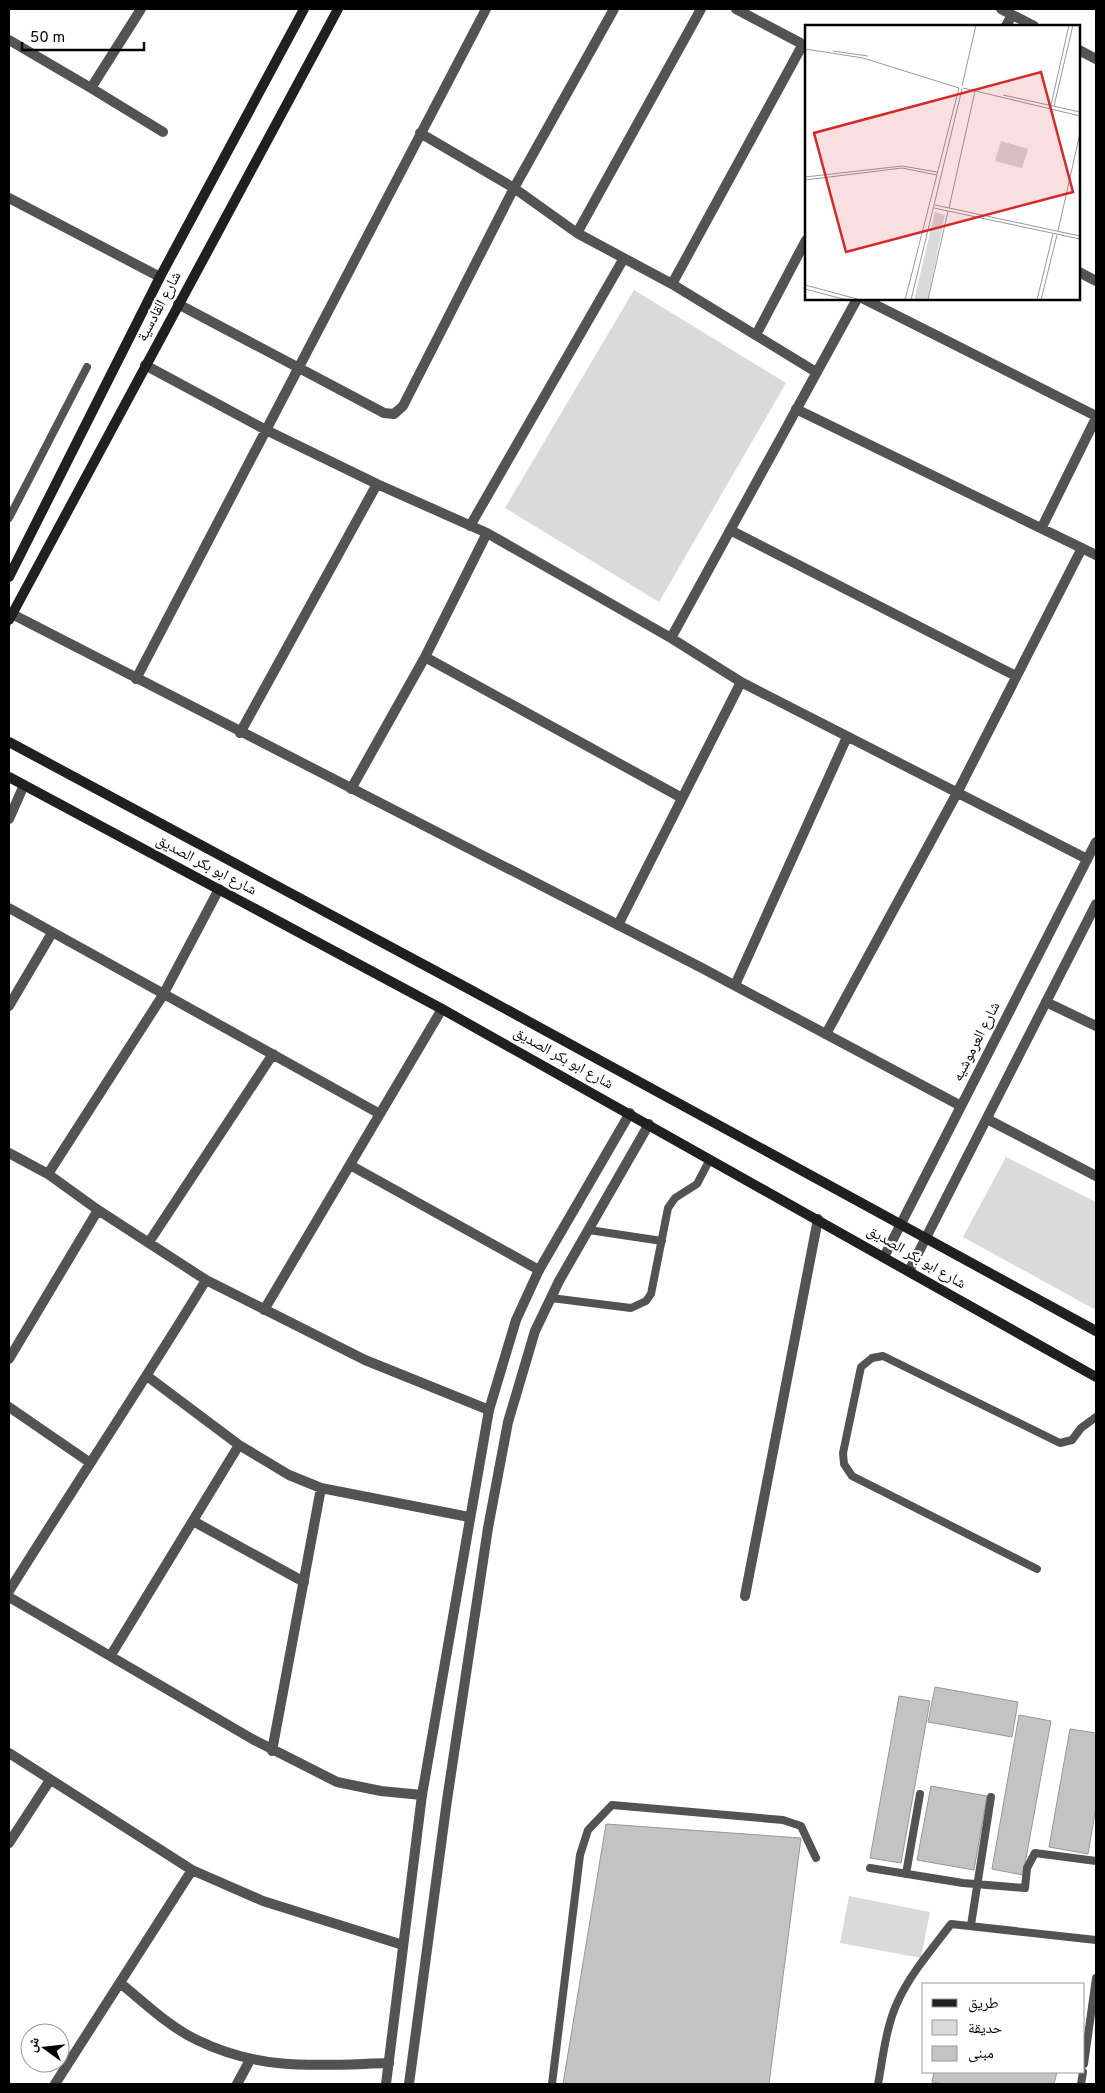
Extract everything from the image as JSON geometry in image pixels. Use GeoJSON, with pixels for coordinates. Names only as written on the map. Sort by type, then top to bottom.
{"type":"FeatureCollection","features":[{"type":"Feature","properties":{"kind":"main road","name":"شارع القادسية"},"geometry":{"type":"LineString","coordinates":[[9,577],[160,277],[304,9]]}},
{"type":"Feature","properties":{"kind":"main road","name":"شارع القادسية"},"geometry":{"type":"LineString","coordinates":[[10,617],[338,9]]}},
{"type":"Feature","properties":{"kind":"main road","name":"شارع ابو بكر الصديق"},"geometry":{"type":"LineString","coordinates":[[9,742],[1096,1331]]}},
{"type":"Feature","properties":{"kind":"main road","name":"شارع ابو بكر الصديق"},"geometry":{"type":"LineString","coordinates":[[9,777],[442,1009],[650,1124],[1096,1377]]}},
{"type":"Feature","properties":{"kind":"street"},"geometry":{"type":"LineString","coordinates":[[91,88],[141,9]]}},
{"type":"Feature","properties":{"kind":"street"},"geometry":{"type":"LineString","coordinates":[[136,679],[486,9]]}},
{"type":"Feature","properties":{"kind":"street"},"geometry":{"type":"LineString","coordinates":[[178,304],[384,413],[394,414],[403,406],[514,188],[614,9]]}},
{"type":"Feature","properties":{"kind":"street"},"geometry":{"type":"LineString","coordinates":[[577,233],[701,9]]}},
{"type":"Feature","properties":{"kind":"street"},"geometry":{"type":"LineString","coordinates":[[672,284],[805,45],[750,12],[736,9]]}},
{"type":"Feature","properties":{"kind":"street"},"geometry":{"type":"LineString","coordinates":[[1001,9],[1032,25]]}},
{"type":"Feature","properties":{"kind":"street"},"geometry":{"type":"LineString","coordinates":[[1007,25],[1012,15]]}},
{"type":"Feature","properties":{"kind":"street"},"geometry":{"type":"LineString","coordinates":[[9,40],[163,132]]}},
{"type":"Feature","properties":{"kind":"street"},"geometry":{"type":"LineString","coordinates":[[1080,51],[1096,59]]}},
{"type":"Feature","properties":{"kind":"street"},"geometry":{"type":"LineString","coordinates":[[420,133],[514,188],[577,233],[672,284],[816,372]]}},
{"type":"Feature","properties":{"kind":"street"},"geometry":{"type":"LineString","coordinates":[[9,198],[160,277]]}},
{"type":"Feature","properties":{"kind":"street"},"geometry":{"type":"LineString","coordinates":[[756,335],[805,242]]}},
{"type":"Feature","properties":{"kind":"street"},"geometry":{"type":"LineString","coordinates":[[470,526],[624,258]]}},
{"type":"Feature","properties":{"kind":"street"},"geometry":{"type":"LineString","coordinates":[[1080,273],[1096,281]]}},
{"type":"Feature","properties":{"kind":"street"},"geometry":{"type":"LineString","coordinates":[[671,638],[856,300]]}},
{"type":"Feature","properties":{"kind":"street"},"geometry":{"type":"LineString","coordinates":[[866,300],[1096,417],[1042,528]]}},
{"type":"Feature","properties":{"kind":"street"},"geometry":{"type":"LineString","coordinates":[[145,366],[266,430],[377,484],[487,533],[671,638],[741,682],[1087,860]]}},
{"type":"Feature","properties":{"kind":"street"},"geometry":{"type":"LineString","coordinates":[[796,409],[1096,555]]}},
{"type":"Feature","properties":{"kind":"street"},"geometry":{"type":"LineString","coordinates":[[240,733],[377,484]]}},
{"type":"Feature","properties":{"kind":"street"},"geometry":{"type":"LineString","coordinates":[[730,530],[1016,676]]}},
{"type":"Feature","properties":{"kind":"street"},"geometry":{"type":"LineString","coordinates":[[351,789],[425,657],[487,533]]}},
{"type":"Feature","properties":{"kind":"street"},"geometry":{"type":"LineString","coordinates":[[826,1034],[957,793],[1082,548]]}},
{"type":"Feature","properties":{"kind":"street"},"geometry":{"type":"LineString","coordinates":[[10,617],[136,679],[618,925],[961,1106]]}},
{"type":"Feature","properties":{"kind":"street"},"geometry":{"type":"LineString","coordinates":[[425,657],[682,798]]}},
{"type":"Feature","properties":{"kind":"street"},"geometry":{"type":"LineString","coordinates":[[618,925],[741,682]]}},
{"type":"Feature","properties":{"kind":"street"},"geometry":{"type":"LineString","coordinates":[[734,985],[848,737]]}},
{"type":"Feature","properties":{"kind":"street"},"geometry":{"type":"LineString","coordinates":[[9,819],[24,785]]}},
{"type":"Feature","properties":{"kind":"street","name":"شارع العرموشيه"},"geometry":{"type":"LineString","coordinates":[[884,1256],[1096,842]]}},
{"type":"Feature","properties":{"kind":"street"},"geometry":{"type":"LineString","coordinates":[[48,1174],[163,995],[219,889]]}},
{"type":"Feature","properties":{"kind":"street"},"geometry":{"type":"LineString","coordinates":[[909,1271],[1096,904]]}},
{"type":"Feature","properties":{"kind":"street"},"geometry":{"type":"LineString","coordinates":[[9,908],[380,1114]]}},
{"type":"Feature","properties":{"kind":"street"},"geometry":{"type":"LineString","coordinates":[[9,1006],[52,933]]}},
{"type":"Feature","properties":{"kind":"street"},"geometry":{"type":"LineString","coordinates":[[1046,1002],[1096,1026]]}},
{"type":"Feature","properties":{"kind":"street"},"geometry":{"type":"LineString","coordinates":[[264,1310],[442,1009]]}},
{"type":"Feature","properties":{"kind":"street"},"geometry":{"type":"LineString","coordinates":[[150,1242],[273,1054]]}},
{"type":"Feature","properties":{"kind":"street"},"geometry":{"type":"LineString","coordinates":[[386,2084],[422,1796],[489,1410],[516,1320],[539,1270],[630,1113]]}},
{"type":"Feature","properties":{"kind":"street"},"geometry":{"type":"LineString","coordinates":[[987,1119],[1096,1176]]}},
{"type":"Feature","properties":{"kind":"street"},"geometry":{"type":"LineString","coordinates":[[409,2084],[446,1800],[488,1528],[508,1422],[535,1331],[551,1298],[650,1124]]}},
{"type":"Feature","properties":{"kind":"street"},"geometry":{"type":"LineString","coordinates":[[9,1153],[48,1174],[98,1210],[206,1280],[365,1360],[489,1410]]}},
{"type":"Feature","properties":{"kind":"street"},"geometry":{"type":"LineString","coordinates":[[350,1165],[539,1270]]}},
{"type":"Feature","properties":{"kind":"street"},"geometry":{"type":"LineString","coordinates":[[9,1360],[98,1210]]}},
{"type":"Feature","properties":{"kind":"street"},"geometry":{"type":"LineString","coordinates":[[745,1596],[818,1220]]}},
{"type":"Feature","properties":{"kind":"street"},"geometry":{"type":"LineString","coordinates":[[9,1591],[89,1462],[147,1376],[206,1280]]}},
{"type":"Feature","properties":{"kind":"street"},"geometry":{"type":"LineString","coordinates":[[147,1376],[239,1445],[289,1475],[321,1488],[469,1517]]}},
{"type":"Feature","properties":{"kind":"street"},"geometry":{"type":"LineString","coordinates":[[9,1407],[89,1462]]}},
{"type":"Feature","properties":{"kind":"street"},"geometry":{"type":"LineString","coordinates":[[110,1655],[239,1445]]}},
{"type":"Feature","properties":{"kind":"street"},"geometry":{"type":"LineString","coordinates":[[272,1751],[321,1488]]}},
{"type":"Feature","properties":{"kind":"street"},"geometry":{"type":"LineString","coordinates":[[193,1521],[304,1582]]}},
{"type":"Feature","properties":{"kind":"street"},"geometry":{"type":"LineString","coordinates":[[9,1597],[272,1751],[337,1782],[381,1791],[422,1796]]}},
{"type":"Feature","properties":{"kind":"street"},"geometry":{"type":"LineString","coordinates":[[9,1753],[192,1870],[263,1901],[322,1922],[403,1946]]}},
{"type":"Feature","properties":{"kind":"street"},"geometry":{"type":"LineString","coordinates":[[9,1843],[50,1780]]}},
{"type":"Feature","properties":{"kind":"street"},"geometry":{"type":"LineString","coordinates":[[55,2084],[192,1870]]}},
{"type":"Feature","properties":{"kind":"street"},"geometry":{"type":"LineString","coordinates":[[120,1983],[196,2040],[250,2060],[284,2066],[389,2063]]}},
{"type":"Feature","properties":{"kind":"street"},"geometry":{"type":"LineString","coordinates":[[237,2084],[250,2060]]}},
{"type":"Feature","properties":{"kind":"street"},"geometry":{"type":"LineString","coordinates":[[245,2084],[250,2060]]}},
{"type":"Feature","properties":{"kind":"lane"},"geometry":{"type":"LineString","coordinates":[[9,518],[87,366]]}},
{"type":"Feature","properties":{"kind":"lane"},"geometry":{"type":"LineString","coordinates":[[551,1298],[631,1308],[639,1306],[651,1294],[671,1203],[697,1184],[710,1159]]}},
{"type":"Feature","properties":{"kind":"lane"},"geometry":{"type":"LineString","coordinates":[[589,1230],[662,1241]]}},
{"type":"Feature","properties":{"kind":"lane"},"geometry":{"type":"LineString","coordinates":[[1037,1569],[852,1476],[844,1464],[842,1453],[861,1367],[872,1358],[883,1356],[1060,1443],[1072,1440],[1081,1428],[1096,1416]]}},
{"type":"Feature","properties":{"kind":"lane"},"geometry":{"type":"LineString","coordinates":[[906,1874],[920,1794]]}},
{"type":"Feature","properties":{"kind":"lane"},"geometry":{"type":"LineString","coordinates":[[971,1925],[991,1797]]}},
{"type":"Feature","properties":{"kind":"lane"},"geometry":{"type":"LineString","coordinates":[[552,2084],[580,1855],[588,1830],[612,1805],[784,1820],[801,1826],[816,1858]]}},
{"type":"Feature","properties":{"kind":"lane"},"geometry":{"type":"LineString","coordinates":[[870,1868],[976,1884],[1025,1888],[1027,1868],[1035,1853],[1096,1861]]}},
{"type":"Feature","properties":{"kind":"lane"},"geometry":{"type":"LineString","coordinates":[[878,2084],[885,2044],[897,2002],[916,1970],[951,1924],[1096,1940]]}},
{"type":"Feature","properties":{"kind":"lane"},"geometry":{"type":"LineString","coordinates":[[1085,2057],[1096,1978]]}},
{"type":"Feature","properties":{"kind":"green space"},"geometry":{"type":"Polygon","coordinates":[[[634,290],[786,383],[659,602],[505,508],[634,290]]]}},
{"type":"Feature","properties":{"kind":"green space"},"geometry":{"type":"Polygon","coordinates":[[[1006,1157],[1096,1202],[1096,1310],[963,1237],[1006,1157]]]}},
{"type":"Feature","properties":{"kind":"green space"},"geometry":{"type":"Polygon","coordinates":[[[849,1896],[930,1912],[921,1958],[840,1943],[849,1896]]]}},
{"type":"Feature","properties":{"kind":"building"},"geometry":{"type":"Polygon","coordinates":[[[935,1687],[1018,1702],[1012,1737],[928,1722],[935,1687]]]}},
{"type":"Feature","properties":{"kind":"building"},"geometry":{"type":"Polygon","coordinates":[[[899,1696],[930,1701],[901,1863],[870,1858],[899,1696]]]}},
{"type":"Feature","properties":{"kind":"building"},"geometry":{"type":"Polygon","coordinates":[[[1019,1715],[1051,1721],[1023,1875],[992,1869],[1019,1715]]]}},
{"type":"Feature","properties":{"kind":"building"},"geometry":{"type":"Polygon","coordinates":[[[1070,1729],[1096,1733],[1096,1807],[1088,1854],[1049,1847],[1070,1729]]]}},
{"type":"Feature","properties":{"kind":"building"},"geometry":{"type":"Polygon","coordinates":[[[931,1786],[987,1796],[974,1870],[917,1860],[931,1786]]]}},
{"type":"Feature","properties":{"kind":"building"},"geometry":{"type":"Polygon","coordinates":[[[606,1824],[801,1838],[769,2084],[563,2084],[606,1824]]]}},
{"type":"Feature","properties":{"kind":"building"},"geometry":{"type":"Polygon","coordinates":[[[934,2073],[1057,2073],[1054,2084],[943,2084],[932,2082],[934,2073]]]}}]}
